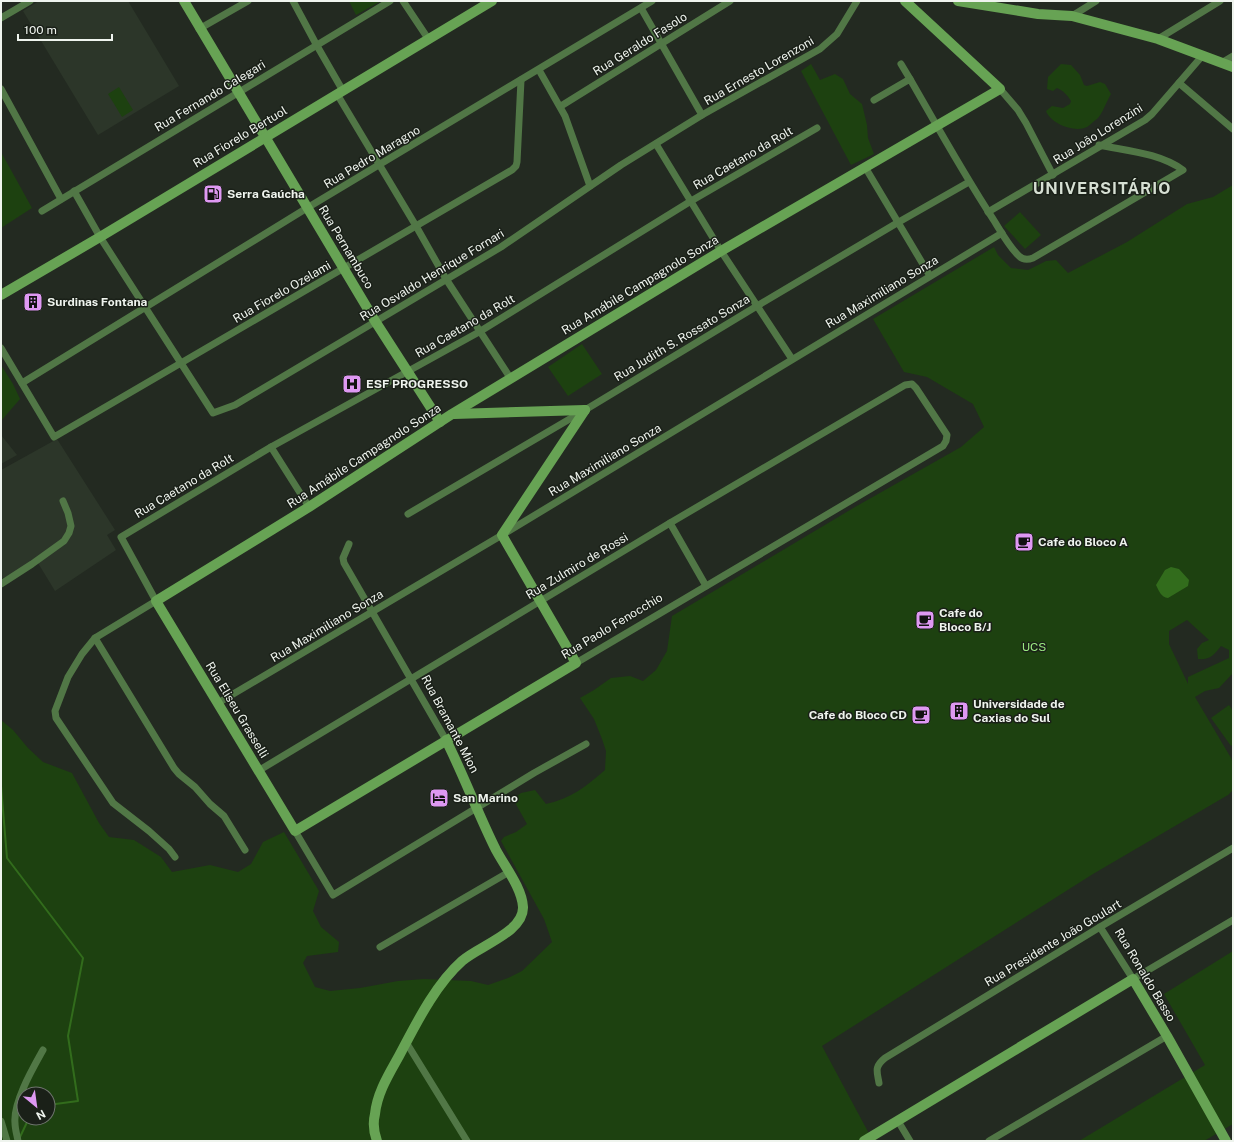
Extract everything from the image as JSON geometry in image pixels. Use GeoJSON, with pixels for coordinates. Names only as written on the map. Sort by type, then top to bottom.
{"type":"FeatureCollection","features":[{"type":"Feature","properties":{"kind":"street"},"geometry":{"type":"LineString","coordinates":[[1,18],[30,1]]}},
{"type":"Feature","properties":{"kind":"street","name":"Rua Pernambuco"},"geometry":{"type":"LineString","coordinates":[[184,1],[375,322],[440,422]]}},
{"type":"Feature","properties":{"kind":"street"},"geometry":{"type":"LineString","coordinates":[[200,29],[248,1]]}},
{"type":"Feature","properties":{"kind":"street"},"geometry":{"type":"LineString","coordinates":[[293,1],[340,93],[380,165],[446,279],[479,332],[511,379]]}},
{"type":"Feature","properties":{"kind":"street","name":"Rua Fernando Calegari"},"geometry":{"type":"LineString","coordinates":[[42,211],[316,44],[390,1]]}},
{"type":"Feature","properties":{"kind":"street"},"geometry":{"type":"LineString","coordinates":[[403,1],[429,40]]}},
{"type":"Feature","properties":{"kind":"street","name":"Rua Fiorelo Bertuol"},"geometry":{"type":"LineString","coordinates":[[1,294],[100,237],[492,1]]}},
{"type":"Feature","properties":{"kind":"street","name":"Rua Pedro Maragno"},"geometry":{"type":"LineString","coordinates":[[22,383],[307,208],[652,1]]}},
{"type":"Feature","properties":{"kind":"street","name":"Rua Geraldo Fasolo"},"geometry":{"type":"LineString","coordinates":[[561,106],[730,1]]}},
{"type":"Feature","properties":{"kind":"street","name":"Rua Ernesto Lorenzoni"},"geometry":{"type":"LineString","coordinates":[[656,144],[702,115],[820,49],[837,34],[857,1]]}},
{"type":"Feature","properties":{"kind":"street"},"geometry":{"type":"LineString","coordinates":[[905,1],[1000,89],[1018,110],[1026,122],[1053,175]]}},
{"type":"Feature","properties":{"kind":"street"},"geometry":{"type":"LineString","coordinates":[[958,1],[976,2],[1038,14],[1072,16],[1158,39],[1233,67]]}},
{"type":"Feature","properties":{"kind":"street"},"geometry":{"type":"LineString","coordinates":[[1072,16],[1096,1]]}},
{"type":"Feature","properties":{"kind":"street"},"geometry":{"type":"LineString","coordinates":[[1158,39],[1220,1]]}},
{"type":"Feature","properties":{"kind":"street"},"geometry":{"type":"LineString","coordinates":[[641,8],[702,115]]}},
{"type":"Feature","properties":{"kind":"street","name":"Rua João Lorenzini"},"geometry":{"type":"LineString","coordinates":[[988,212],[1053,175],[1148,117],[1203,55]]}},
{"type":"Feature","properties":{"kind":"street"},"geometry":{"type":"LineString","coordinates":[[1222,62],[1233,56]]}},
{"type":"Feature","properties":{"kind":"street"},"geometry":{"type":"LineString","coordinates":[[901,64],[969,182],[1020,258],[1026,260],[1033,258],[1183,170],[1173,163],[1156,156],[1099,146]]}},
{"type":"Feature","properties":{"kind":"street"},"geometry":{"type":"LineString","coordinates":[[539,70],[561,106],[590,186]]}},
{"type":"Feature","properties":{"kind":"street"},"geometry":{"type":"LineString","coordinates":[[874,100],[910,79]]}},
{"type":"Feature","properties":{"kind":"street","name":"Rua Fiorelo Ozelami"},"geometry":{"type":"LineString","coordinates":[[22,383],[54,437],[512,170],[516,166],[517,162],[521,80]]}},
{"type":"Feature","properties":{"kind":"street"},"geometry":{"type":"LineString","coordinates":[[1179,83],[1233,129]]}},
{"type":"Feature","properties":{"kind":"street"},"geometry":{"type":"LineString","coordinates":[[1,89],[61,199]]}},
{"type":"Feature","properties":{"kind":"street","name":"Rua Amábile Campagnolo Sonza"},"geometry":{"type":"LineString","coordinates":[[175,857],[169,849],[149,831],[113,803],[56,718],[55,711],[68,677],[82,654],[95,638],[309,507],[452,414],[721,251],[1000,89]]}},
{"type":"Feature","properties":{"kind":"street","name":"Rua Caetano da Rolt"},"geometry":{"type":"LineString","coordinates":[[121,537],[272,447],[479,332],[691,201],[818,128]]}},
{"type":"Feature","properties":{"kind":"street"},"geometry":{"type":"LineString","coordinates":[[656,144],[721,251],[792,360]]}},
{"type":"Feature","properties":{"kind":"street","name":"Rua Osvaldo Henrique Fornari"},"geometry":{"type":"LineString","coordinates":[[182,363],[213,414],[235,405],[501,247],[590,186],[656,144]]}},
{"type":"Feature","properties":{"kind":"street"},"geometry":{"type":"LineString","coordinates":[[865,168],[930,276]]}},
{"type":"Feature","properties":{"kind":"street","name":"Rua Judith S. Rossato Sonza"},"geometry":{"type":"LineString","coordinates":[[408,514],[585,410],[897,222],[969,182]]}},
{"type":"Feature","properties":{"kind":"street"},"geometry":{"type":"LineString","coordinates":[[74,191],[100,237],[182,363]]}},
{"type":"Feature","properties":{"kind":"street","name":"Rua Maximiliano Sonza"},"geometry":{"type":"LineString","coordinates":[[218,704],[502,535],[1002,233]]}},
{"type":"Feature","properties":{"kind":"street"},"geometry":{"type":"LineString","coordinates":[[1,348],[22,383]]}},
{"type":"Feature","properties":{"kind":"street","name":"Rua Paolo Fenocchio"},"geometry":{"type":"LineString","coordinates":[[295,831],[943,446],[947,435],[916,388],[909,384]]}},
{"type":"Feature","properties":{"kind":"street","name":"Rua Zulmiro de Rossi"},"geometry":{"type":"LineString","coordinates":[[258,772],[540,601],[909,384]]}},
{"type":"Feature","properties":{"kind":"street"},"geometry":{"type":"LineString","coordinates":[[452,414],[585,410]]}},
{"type":"Feature","properties":{"kind":"street"},"geometry":{"type":"LineString","coordinates":[[576,663],[502,535],[585,410]]}},
{"type":"Feature","properties":{"kind":"street"},"geometry":{"type":"LineString","coordinates":[[272,447],[309,507]]}},
{"type":"Feature","properties":{"kind":"street"},"geometry":{"type":"LineString","coordinates":[[1,584],[64,542],[71,526],[63,501]]}},
{"type":"Feature","properties":{"kind":"street"},"geometry":{"type":"LineString","coordinates":[[670,524],[706,586]]}},
{"type":"Feature","properties":{"kind":"street","name":"Rua Eliseu Grasselli"},"geometry":{"type":"LineString","coordinates":[[121,537],[156,601],[258,772],[334,895],[477,807]]}},
{"type":"Feature","properties":{"kind":"street","name":"Rua Bramante Mion"},"geometry":{"type":"LineString","coordinates":[[349,544],[343,558],[344,563],[446,740],[496,849],[521,895],[523,908],[520,918],[514,928],[464,960],[449,973],[440,986],[406,1042],[382,1087],[374,1114],[375,1136],[377,1141]]}},
{"type":"Feature","properties":{"kind":"street"},"geometry":{"type":"LineString","coordinates":[[95,638],[174,768],[224,816],[245,850]]}},
{"type":"Feature","properties":{"kind":"street"},"geometry":{"type":"LineString","coordinates":[[477,807],[534,772],[586,744]]}},
{"type":"Feature","properties":{"kind":"street","name":"Rua Presidente João Goulart"},"geometry":{"type":"LineString","coordinates":[[879,1083],[877,1067],[885,1058],[1233,848]]}},
{"type":"Feature","properties":{"kind":"street"},"geometry":{"type":"LineString","coordinates":[[380,947],[508,872]]}},
{"type":"Feature","properties":{"kind":"street"},"geometry":{"type":"LineString","coordinates":[[864,1141],[1233,920]]}},
{"type":"Feature","properties":{"kind":"street","name":"Rua Ronaldo Basso"},"geometry":{"type":"LineString","coordinates":[[1100,927],[1167,1036],[1226,1141]]}},
{"type":"Feature","properties":{"kind":"street"},"geometry":{"type":"LineString","coordinates":[[989,1141],[1167,1036]]}},
{"type":"Feature","properties":{"kind":"street"},"geometry":{"type":"LineString","coordinates":[[406,1042],[467,1141]]}},
{"type":"Feature","properties":{"kind":"street"},"geometry":{"type":"LineString","coordinates":[[18,1141],[14,1121],[16,1110],[43,1050]]}},
{"type":"Feature","properties":{"kind":"street"},"geometry":{"type":"LineString","coordinates":[[1,1121],[7,1141]]}},
{"type":"Feature","properties":{"kind":"street"},"geometry":{"type":"LineString","coordinates":[[898,1121],[910,1141]]}},
{"type":"Feature","properties":{"kind":"shaded area"},"geometry":{"type":"Polygon","coordinates":[[[39,1],[128,1],[179,86],[98,135],[23,11],[39,1]]]}},
{"type":"Feature","properties":{"kind":"shaded area","name":"ESF PROGRESSO"},"geometry":{"type":"Polygon","coordinates":[[[351,372],[361,389],[351,395],[341,377],[351,372]]]}},
{"type":"Feature","properties":{"kind":"shaded area"},"geometry":{"type":"Polygon","coordinates":[[[1,435],[17,455],[1,464],[1,435]]]}},
{"type":"Feature","properties":{"kind":"shaded area"},"geometry":{"type":"Polygon","coordinates":[[[57,439],[115,530],[107,535],[116,550],[55,591],[38,563],[1,579],[1,470],[57,439]]]}},
{"type":"Feature","properties":{"kind":"shaded area"},"geometry":{"type":"Polygon","coordinates":[[[1171,567],[1179,569],[1189,580],[1188,586],[1168,598],[1162,595],[1156,585],[1165,570],[1171,567]]]}},
{"type":"Feature","properties":{"kind":"green space"},"geometry":{"type":"Polygon","coordinates":[[[349,1],[381,1],[356,15],[349,1]]]}},
{"type":"Feature","properties":{"kind":"green space"},"geometry":{"type":"Polygon","coordinates":[[[811,64],[820,80],[835,74],[843,79],[850,94],[862,104],[867,125],[868,138],[874,154],[851,165],[801,71],[811,64]]]}},
{"type":"Feature","properties":{"kind":"green space"},"geometry":{"type":"Polygon","coordinates":[[[1061,64],[1071,65],[1080,75],[1084,85],[1087,86],[1100,82],[1105,84],[1111,94],[1099,117],[1087,127],[1082,129],[1070,128],[1058,123],[1049,116],[1046,111],[1052,106],[1063,108],[1070,104],[1071,101],[1065,93],[1057,88],[1053,91],[1047,89],[1048,77],[1061,64]]]}},
{"type":"Feature","properties":{"kind":"green space"},"geometry":{"type":"Polygon","coordinates":[[[119,87],[133,110],[122,117],[108,94],[119,87]]]}},
{"type":"Feature","properties":{"kind":"green space"},"geometry":{"type":"Polygon","coordinates":[[[1,152],[32,208],[1,228],[1,152]]]}},
{"type":"Feature","properties":{"kind":"green space","name":"UCS"},"geometry":{"type":"Polygon","coordinates":[[[1233,185],[1233,673],[1219,688],[1205,691],[1195,697],[1231,758],[1233,763],[1233,790],[1228,795],[1093,874],[822,1046],[873,1141],[1,1141],[1,720],[13,730],[28,748],[43,762],[72,773],[99,823],[109,837],[134,840],[161,857],[172,872],[210,865],[238,872],[251,864],[263,842],[284,832],[319,891],[313,911],[321,927],[339,942],[338,952],[307,956],[303,963],[315,987],[330,991],[360,988],[398,981],[424,979],[471,981],[488,985],[508,978],[522,971],[552,942],[544,919],[501,841],[504,837],[516,832],[527,824],[513,799],[521,793],[535,790],[546,804],[555,802],[578,791],[605,770],[606,751],[602,739],[594,719],[580,698],[611,678],[630,676],[643,681],[656,670],[667,651],[672,616],[855,507],[961,447],[984,427],[973,404],[927,377],[904,372],[873,319],[994,247],[998,255],[1011,268],[1028,270],[1046,261],[1056,260],[1068,273],[1127,242],[1187,204],[1213,197],[1233,185]],[[1187,620],[1169,631],[1169,644],[1188,684],[1188,677],[1229,658],[1229,650],[1221,646],[1216,652],[1206,659],[1198,659],[1197,649],[1202,643],[1209,640],[1187,620]]]}},
{"type":"Feature","properties":{"kind":"green space"},"geometry":{"type":"Polygon","coordinates":[[[1020,212],[1041,235],[1025,249],[1004,226],[1020,212]]]}},
{"type":"Feature","properties":{"kind":"green space"},"geometry":{"type":"Polygon","coordinates":[[[582,344],[602,374],[568,396],[548,367],[582,344]]]}},
{"type":"Feature","properties":{"kind":"green space"},"geometry":{"type":"Polygon","coordinates":[[[1,365],[13,384],[20,399],[1,421],[1,365]]]}},
{"type":"Feature","properties":{"kind":"green space"},"geometry":{"type":"Polygon","coordinates":[[[1229,705],[1233,711],[1233,744],[1231,746],[1211,718],[1229,705]]]}},
{"type":"Feature","properties":{"kind":"green space"},"geometry":{"type":"Polygon","coordinates":[[[1233,951],[1233,1124],[1204,1141],[1079,1141],[1205,1065],[1164,994],[1233,951]]]}},
{"type":"Feature","properties":{"kind":"waterway"},"geometry":{"type":"LineString","coordinates":[[1,786],[7,858],[83,958],[68,1036],[78,1101],[56,1104]]}},
{"type":"Feature","properties":{"kind":"waterway"},"geometry":{"type":"LineString","coordinates":[[20,1137],[25,1126]]}},
{"type":"Feature","properties":{"kind":"place","name":"Serra Gaúcha"},"geometry":{"type":"Point","coordinates":[213,194]}},
{"type":"Feature","properties":{"kind":"place","name":"Surdinas Fontana"},"geometry":{"type":"Point","coordinates":[33,302]}},
{"type":"Feature","properties":{"kind":"place","name":"ESF PROGRESSO"},"geometry":{"type":"Point","coordinates":[352,384]}},
{"type":"Feature","properties":{"kind":"place","name":"Cafe do Bloco A"},"geometry":{"type":"Point","coordinates":[1024,542]}},
{"type":"Feature","properties":{"kind":"place","name":"Cafe do Bloco B/J"},"geometry":{"type":"Point","coordinates":[925,620]}},
{"type":"Feature","properties":{"kind":"place","name":"Universidade de Caxias do Sul"},"geometry":{"type":"Point","coordinates":[959,711]}},
{"type":"Feature","properties":{"kind":"place","name":"Cafe do Bloco CD"},"geometry":{"type":"Point","coordinates":[921,715]}},
{"type":"Feature","properties":{"kind":"place","name":"San Marino"},"geometry":{"type":"Point","coordinates":[439,798]}},
{"type":"Feature","properties":{"kind":"district","name":"UNIVERSITÁRIO"},"geometry":{"type":"Point","coordinates":[1102,188]}}]}
